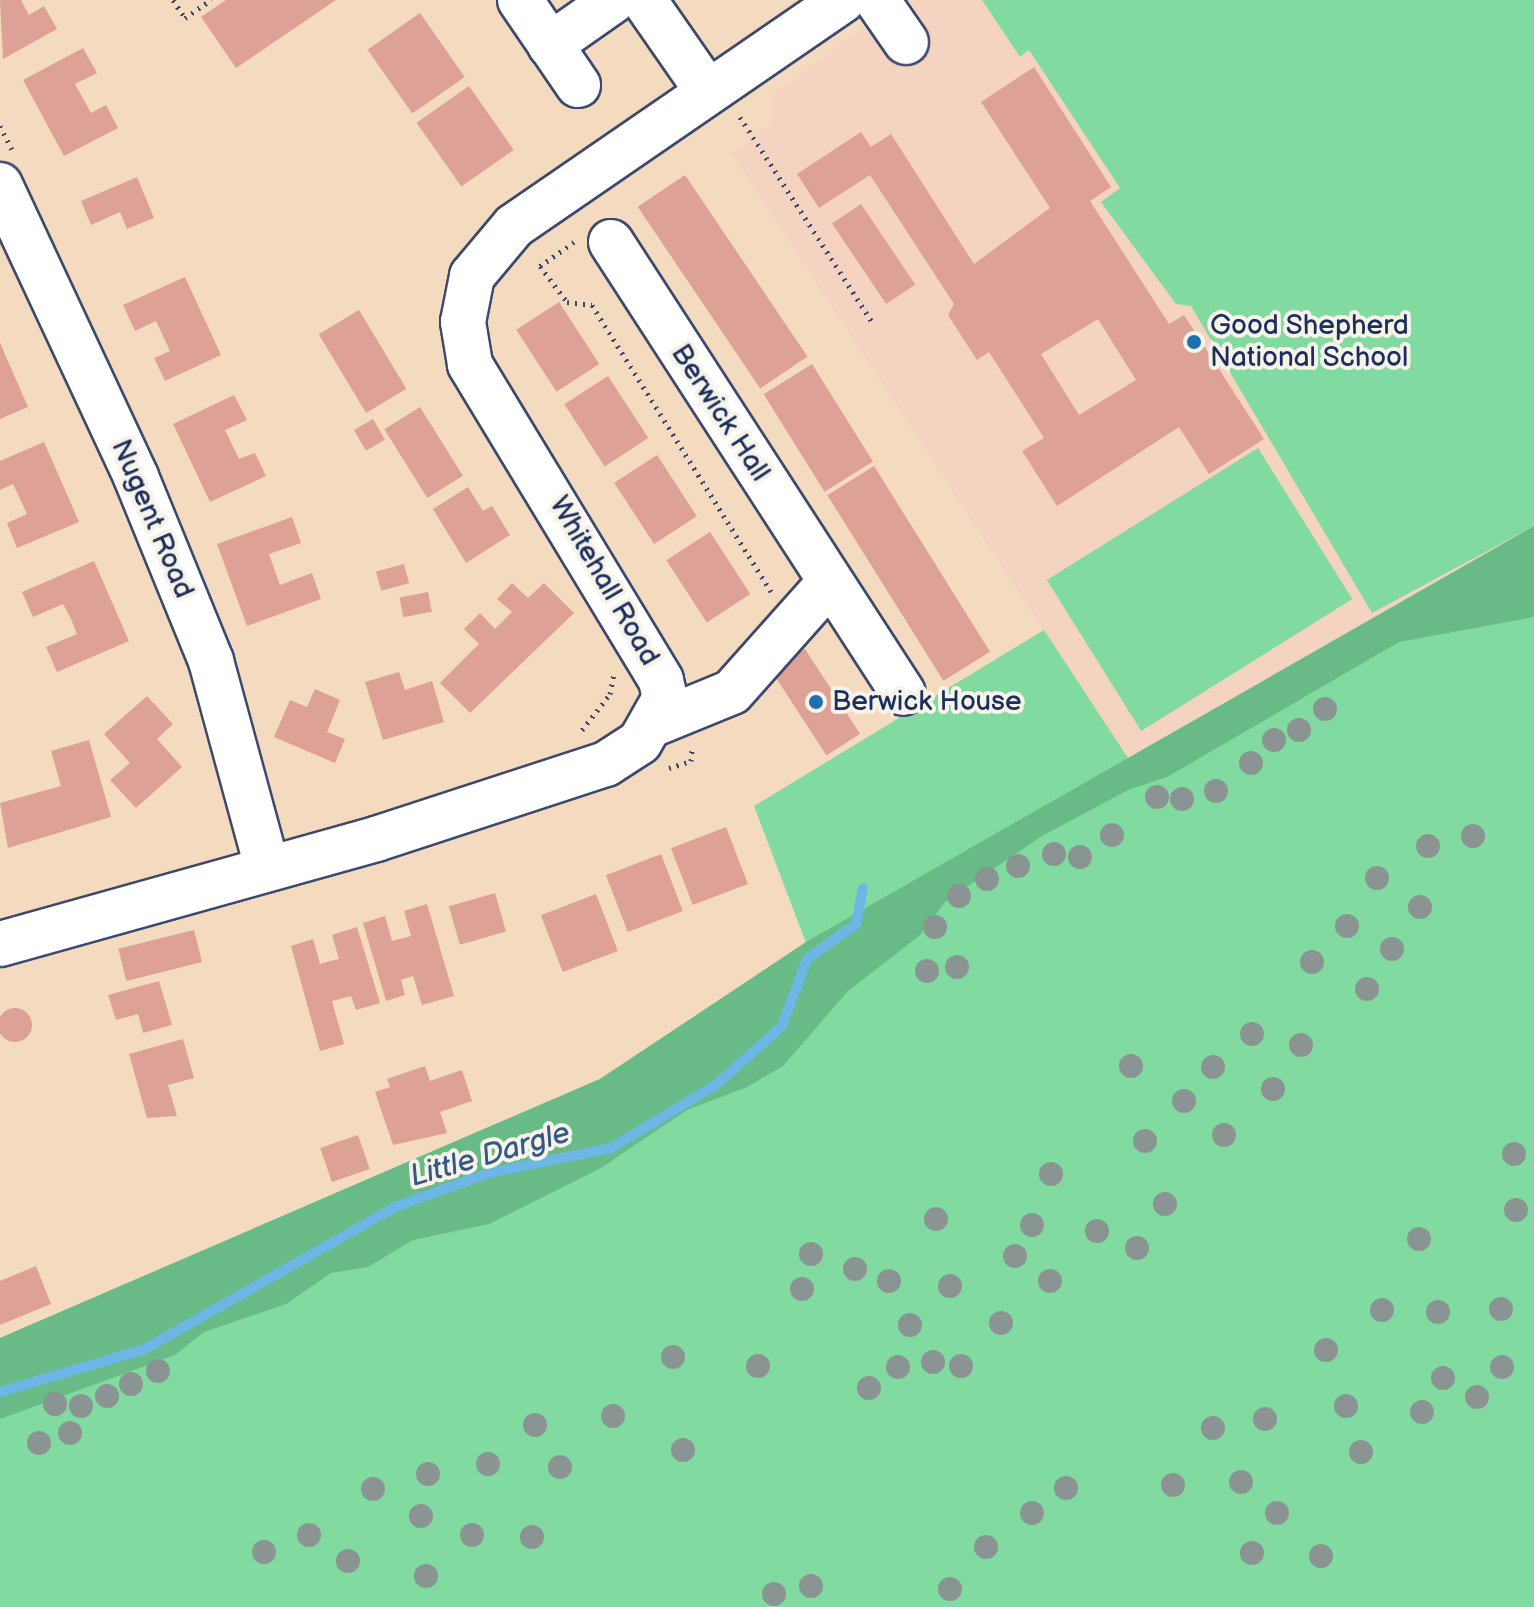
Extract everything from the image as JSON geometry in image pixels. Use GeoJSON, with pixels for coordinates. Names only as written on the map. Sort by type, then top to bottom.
{"type":"FeatureCollection","features":[{"type":"Feature","properties":{"kind":"street"},"geometry":{"type":"LineString","coordinates":[[520,0],[578,85]]}},
{"type":"Feature","properties":{"kind":"street"},"geometry":{"type":"LineString","coordinates":[[550,45],[614,0]]}},
{"type":"Feature","properties":{"kind":"street"},"geometry":{"type":"LineString","coordinates":[[644,0],[720,99]]}},
{"type":"Feature","properties":{"kind":"street","name":"Whitehall Road"},"geometry":{"type":"LineString","coordinates":[[654,724],[665,698],[649,651],[470,364],[463,322],[472,276],[514,226],[720,99],[843,0]]}},
{"type":"Feature","properties":{"kind":"street"},"geometry":{"type":"LineString","coordinates":[[877,0],[906,42]]}},
{"type":"Feature","properties":{"kind":"street","name":"Nugent Road"},"geometry":{"type":"LineString","coordinates":[[8,170],[211,661],[267,867]]}},
{"type":"Feature","properties":{"kind":"street","name":"Berwick Hall"},"geometry":{"type":"LineString","coordinates":[[611,242],[903,693]]}},
{"type":"Feature","properties":{"kind":"street"},"geometry":{"type":"LineString","coordinates":[[0,944],[606,764],[654,724],[732,692],[829,583]]}},
{"type":"Feature","properties":{"kind":"path"},"geometry":{"type":"LineString","coordinates":[[173,0],[185,18],[211,0]]}},
{"type":"Feature","properties":{"kind":"path"},"geometry":{"type":"LineString","coordinates":[[720,99],[872,322]]}},
{"type":"Feature","properties":{"kind":"path"},"geometry":{"type":"LineString","coordinates":[[0,126],[8,170]]}},
{"type":"Feature","properties":{"kind":"path"},"geometry":{"type":"LineString","coordinates":[[579,733],[610,694],[615,666]]}},
{"type":"Feature","properties":{"kind":"shaded area","name":"Good Shepherd National School"},"geometry":{"type":"Polygon","coordinates":[[[902,0],[1534,0],[1534,529],[1127,758],[732,154],[773,123],[772,95],[902,0]]]}},
{"type":"Feature","properties":{"kind":"green space"},"geometry":{"type":"Polygon","coordinates":[[[982,0],[1534,0],[1534,526],[1372,613],[1191,306],[1176,304],[1101,202],[1120,188],[1029,50],[1020,57],[982,0]]]}},
{"type":"Feature","properties":{"kind":"green space"},"geometry":{"type":"Polygon","coordinates":[[[1258,448],[1352,599],[1141,731],[1047,580],[1258,448]]]}},
{"type":"Feature","properties":{"kind":"green space"},"geometry":{"type":"Polygon","coordinates":[[[1534,526],[1534,617],[1399,642],[1167,777],[1128,790],[1042,836],[946,901],[919,936],[848,991],[783,1066],[747,1087],[687,1110],[601,1168],[489,1224],[413,1240],[368,1267],[331,1273],[286,1304],[204,1332],[175,1355],[0,1419],[0,1338],[600,1079],[806,942],[1534,526]]]}},
{"type":"Feature","properties":{"kind":"green space"},"geometry":{"type":"Polygon","coordinates":[[[1534,529],[1534,1607],[0,1607],[0,1338],[600,1079],[806,943],[754,806],[1044,630],[1128,758],[1534,529]]]}},
{"type":"Feature","properties":{"kind":"building"},"geometry":{"type":"Polygon","coordinates":[[[0,0],[21,0],[29,15],[44,6],[57,29],[3,59],[0,0]]]}},
{"type":"Feature","properties":{"kind":"building"},"geometry":{"type":"Polygon","coordinates":[[[226,0],[336,0],[236,68],[201,17],[226,0]]]}},
{"type":"Feature","properties":{"kind":"building"},"geometry":{"type":"Polygon","coordinates":[[[420,13],[465,77],[412,114],[368,50],[420,13]]]}},
{"type":"Feature","properties":{"kind":"building"},"geometry":{"type":"Polygon","coordinates":[[[83,48],[97,73],[75,84],[91,113],[106,105],[118,128],[64,156],[23,80],[83,48]]]}},
{"type":"Feature","properties":{"kind":"building"},"geometry":{"type":"Polygon","coordinates":[[[1034,67],[1111,187],[1090,201],[1169,324],[1184,315],[1264,439],[1209,474],[1179,427],[1057,506],[1022,451],[1044,438],[989,352],[977,360],[948,315],[954,304],[870,175],[819,208],[797,174],[861,132],[871,147],[891,134],[974,264],[1050,208],[981,102],[1034,67]],[[1098,319],[1041,354],[1079,415],[1136,380],[1098,319]]]}},
{"type":"Feature","properties":{"kind":"building"},"geometry":{"type":"Polygon","coordinates":[[[469,86],[514,150],[461,187],[417,123],[469,86]]]}},
{"type":"Feature","properties":{"kind":"building"},"geometry":{"type":"Polygon","coordinates":[[[685,175],[807,357],[760,388],[638,207],[685,175]]]}},
{"type":"Feature","properties":{"kind":"building"},"geometry":{"type":"Polygon","coordinates":[[[137,177],[154,218],[127,229],[120,212],[91,225],[81,201],[137,177]]]}},
{"type":"Feature","properties":{"kind":"building"},"geometry":{"type":"Polygon","coordinates":[[[861,204],[915,284],[886,304],[832,224],[861,204]]]}},
{"type":"Feature","properties":{"kind":"building"},"geometry":{"type":"Polygon","coordinates":[[[185,277],[221,355],[165,381],[154,358],[170,351],[156,321],[135,331],[123,305],[185,277]]]}},
{"type":"Feature","properties":{"kind":"building"},"geometry":{"type":"Polygon","coordinates":[[[559,302],[599,364],[557,392],[516,330],[559,302]]]}},
{"type":"Feature","properties":{"kind":"building"},"geometry":{"type":"Polygon","coordinates":[[[359,310],[406,389],[366,413],[319,334],[359,310]]]}},
{"type":"Feature","properties":{"kind":"building"},"geometry":{"type":"Polygon","coordinates":[[[0,343],[28,407],[0,419],[0,343]]]}},
{"type":"Feature","properties":{"kind":"building"},"geometry":{"type":"Polygon","coordinates":[[[812,364],[873,462],[825,492],[764,394],[812,364]]]}},
{"type":"Feature","properties":{"kind":"building"},"geometry":{"type":"Polygon","coordinates":[[[608,376],[648,438],[605,466],[564,404],[608,376]]]}},
{"type":"Feature","properties":{"kind":"building"},"geometry":{"type":"Polygon","coordinates":[[[234,395],[247,420],[225,430],[239,459],[255,453],[266,476],[210,502],[173,424],[234,395]]]}},
{"type":"Feature","properties":{"kind":"building"},"geometry":{"type":"Polygon","coordinates":[[[420,407],[463,476],[427,498],[384,429],[420,407]]]}},
{"type":"Feature","properties":{"kind":"building"},"geometry":{"type":"Polygon","coordinates":[[[373,419],[385,440],[366,451],[354,430],[373,419]]]}},
{"type":"Feature","properties":{"kind":"building"},"geometry":{"type":"Polygon","coordinates":[[[44,442],[79,522],[17,548],[7,523],[27,514],[13,484],[0,490],[0,461],[44,442]]]}},
{"type":"Feature","properties":{"kind":"building"},"geometry":{"type":"Polygon","coordinates":[[[657,455],[697,516],[654,544],[614,483],[657,455]]]}},
{"type":"Feature","properties":{"kind":"building"},"geometry":{"type":"Polygon","coordinates":[[[874,466],[990,652],[943,681],[827,495],[874,466]]]}},
{"type":"Feature","properties":{"kind":"building"},"geometry":{"type":"Polygon","coordinates":[[[468,487],[483,511],[492,506],[510,535],[466,563],[433,509],[468,487]]]}},
{"type":"Feature","properties":{"kind":"building"},"geometry":{"type":"Polygon","coordinates":[[[292,517],[301,543],[269,554],[280,585],[312,573],[321,599],[247,626],[217,544],[292,517]]]}},
{"type":"Feature","properties":{"kind":"building"},"geometry":{"type":"Polygon","coordinates":[[[710,532],[750,594],[707,622],[666,560],[710,532]]]}},
{"type":"Feature","properties":{"kind":"building"},"geometry":{"type":"Polygon","coordinates":[[[94,561],[129,641],[57,672],[46,647],[77,634],[71,619],[63,604],[33,617],[22,592],[94,561]]]}},
{"type":"Feature","properties":{"kind":"building"},"geometry":{"type":"Polygon","coordinates":[[[404,564],[409,583],[381,591],[376,572],[404,564]]]}},
{"type":"Feature","properties":{"kind":"building"},"geometry":{"type":"Polygon","coordinates":[[[512,583],[528,598],[544,583],[574,613],[470,713],[440,683],[479,644],[464,629],[480,613],[495,629],[512,612],[497,599],[512,583]]]}},
{"type":"Feature","properties":{"kind":"building"},"geometry":{"type":"Polygon","coordinates":[[[428,592],[432,612],[403,617],[400,598],[428,592]]]}},
{"type":"Feature","properties":{"kind":"building","name":"Berwick House"},"geometry":{"type":"Polygon","coordinates":[[[805,649],[860,734],[826,755],[771,671],[805,649]]]}},
{"type":"Feature","properties":{"kind":"building"},"geometry":{"type":"Polygon","coordinates":[[[399,672],[405,690],[432,681],[444,722],[383,740],[365,682],[399,672]]]}},
{"type":"Feature","properties":{"kind":"building"},"geometry":{"type":"Polygon","coordinates":[[[315,689],[340,700],[327,732],[345,739],[335,763],[274,737],[290,700],[307,707],[315,689]]]}},
{"type":"Feature","properties":{"kind":"building"},"geometry":{"type":"Polygon","coordinates":[[[147,696],[173,724],[157,739],[182,767],[136,808],[110,780],[130,763],[104,734],[147,696]]]}},
{"type":"Feature","properties":{"kind":"building"},"geometry":{"type":"Polygon","coordinates":[[[89,740],[111,817],[8,848],[0,803],[61,786],[51,751],[89,740]]]}},
{"type":"Feature","properties":{"kind":"building"},"geometry":{"type":"Polygon","coordinates":[[[726,827],[748,884],[693,905],[671,848],[726,827]]]}},
{"type":"Feature","properties":{"kind":"building"},"geometry":{"type":"Polygon","coordinates":[[[661,854],[683,911],[628,932],[606,875],[661,854]]]}},
{"type":"Feature","properties":{"kind":"building"},"geometry":{"type":"Polygon","coordinates":[[[495,893],[506,931],[460,945],[449,906],[495,893]]]}},
{"type":"Feature","properties":{"kind":"building"},"geometry":{"type":"Polygon","coordinates":[[[596,894],[618,951],[563,972],[541,915],[596,894]]]}},
{"type":"Feature","properties":{"kind":"building"},"geometry":{"type":"Polygon","coordinates":[[[427,904],[454,996],[422,1005],[413,976],[401,980],[405,995],[386,1001],[363,923],[385,916],[392,941],[411,936],[404,911],[427,904]]]}},
{"type":"Feature","properties":{"kind":"building"},"geometry":{"type":"Polygon","coordinates":[[[357,927],[380,1003],[356,1010],[351,996],[332,1001],[344,1044],[320,1051],[291,946],[313,939],[320,964],[339,959],[332,935],[357,927]]]}},
{"type":"Feature","properties":{"kind":"building"},"geometry":{"type":"Polygon","coordinates":[[[194,930],[202,962],[126,981],[118,949],[194,930]]]}},
{"type":"Feature","properties":{"kind":"building"},"geometry":{"type":"Polygon","coordinates":[[[159,981],[172,1025],[143,1033],[138,1014],[116,1020],[108,995],[159,981]]]}},
{"type":"Feature","properties":{"kind":"building"},"geometry":{"type":"Polygon","coordinates":[[[15,1008],[27,1013],[32,1025],[27,1037],[15,1042],[3,1037],[-2,1025],[3,1013],[15,1008]]]}},
{"type":"Feature","properties":{"kind":"building"},"geometry":{"type":"Polygon","coordinates":[[[183,1039],[194,1078],[168,1085],[177,1116],[147,1118],[129,1054],[183,1039]]]}},
{"type":"Feature","properties":{"kind":"building"},"geometry":{"type":"Polygon","coordinates":[[[425,1066],[430,1081],[462,1070],[472,1101],[440,1112],[447,1133],[393,1145],[375,1092],[390,1087],[387,1079],[425,1066]]]}},
{"type":"Feature","properties":{"kind":"building"},"geometry":{"type":"Polygon","coordinates":[[[358,1135],[370,1169],[332,1182],[320,1148],[358,1135]]]}},
{"type":"Feature","properties":{"kind":"building"},"geometry":{"type":"Polygon","coordinates":[[[36,1266],[51,1304],[0,1325],[0,1281],[36,1266]]]}},
{"type":"Feature","properties":{"kind":"waterway","name":"Little Dargle"},"geometry":{"type":"LineString","coordinates":[[0,1392],[145,1349],[395,1207],[489,1173],[611,1148],[717,1084],[782,1026],[807,959],[856,924],[863,889]]}},
{"type":"Feature","properties":{"kind":"place","name":"Good Shepherd National School"},"geometry":{"type":"Point","coordinates":[1194,342]}},
{"type":"Feature","properties":{"kind":"place","name":"Berwick House"},"geometry":{"type":"Point","coordinates":[816,702]}}]}
